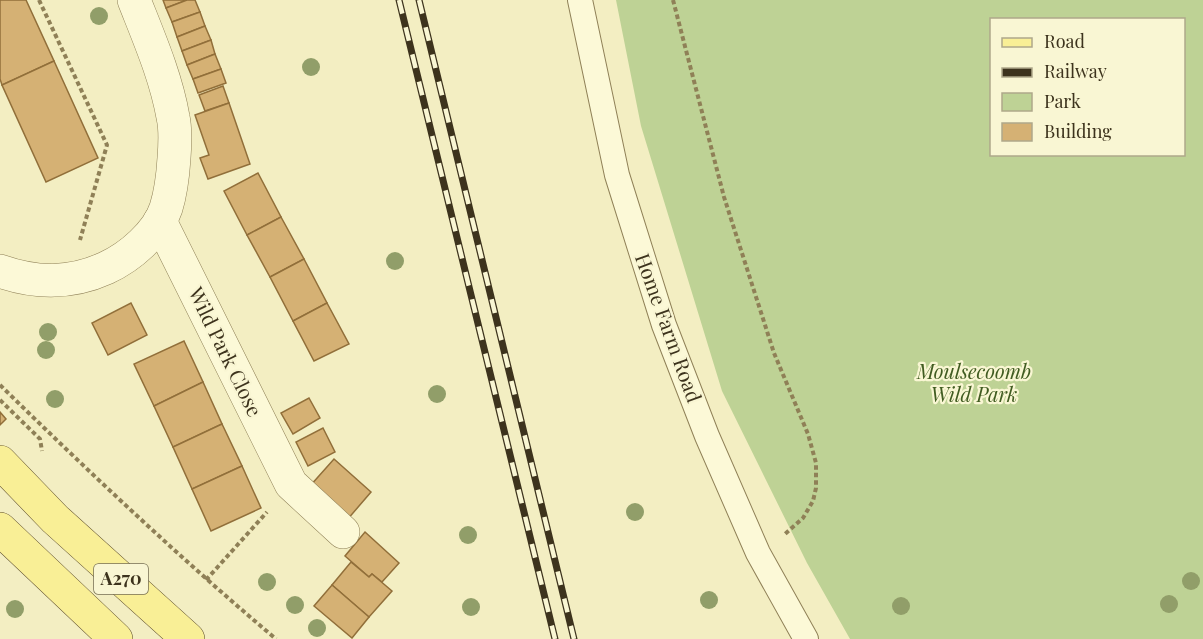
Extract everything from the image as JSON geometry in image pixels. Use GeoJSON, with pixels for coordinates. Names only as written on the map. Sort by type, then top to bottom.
{"type":"FeatureCollection","features":[{"type":"Feature","properties":{"kind":"main road","name":"A270"},"geometry":{"type":"LineString","coordinates":[[0,462],[55,519],[188,639]]}},
{"type":"Feature","properties":{"kind":"main road","name":"A270"},"geometry":{"type":"LineString","coordinates":[[0,529],[116,639]]}},
{"type":"Feature","properties":{"kind":"street"},"geometry":{"type":"LineString","coordinates":[[0,271],[31,280],[50,281],[70,280],[91,275],[112,265],[135,249],[160,221],[166,208],[173,172],[174,119],[168,94],[134,0]]}},
{"type":"Feature","properties":{"kind":"street","name":"Wild Park Close"},"geometry":{"type":"LineString","coordinates":[[160,221],[291,484]]}},
{"type":"Feature","properties":{"kind":"street"},"geometry":{"type":"LineString","coordinates":[[291,484],[343,532]]}},
{"type":"Feature","properties":{"kind":"lane","name":"Home Farm Road"},"geometry":{"type":"LineString","coordinates":[[580,0],[617,175],[664,324],[707,436],[758,553],[806,639]]}},
{"type":"Feature","properties":{"kind":"path"},"geometry":{"type":"LineString","coordinates":[[39,0],[107,145],[77,250]]}},
{"type":"Feature","properties":{"kind":"path"},"geometry":{"type":"LineString","coordinates":[[673,0],[724,197],[774,353],[808,434],[816,463],[816,488],[813,501],[803,518],[777,541],[758,553]]}},
{"type":"Feature","properties":{"kind":"path"},"geometry":{"type":"LineString","coordinates":[[0,385],[84,467],[206,580],[276,639]]}},
{"type":"Feature","properties":{"kind":"path"},"geometry":{"type":"LineString","coordinates":[[206,580],[291,484]]}},
{"type":"Feature","properties":{"kind":"green space","name":"Moulsecoomb Wild Park"},"geometry":{"type":"Polygon","coordinates":[[[616,0],[1203,0],[1203,639],[850,639],[807,563],[722,391],[641,126],[616,0]]]}},
{"type":"Feature","properties":{"kind":"building"},"geometry":{"type":"Polygon","coordinates":[[[0,0],[26,0],[54,61],[2,85],[0,79],[0,0]]]}},
{"type":"Feature","properties":{"kind":"building"},"geometry":{"type":"Polygon","coordinates":[[[163,0],[187,0],[166,8],[163,0]]]}},
{"type":"Feature","properties":{"kind":"building"},"geometry":{"type":"Polygon","coordinates":[[[187,0],[195,0],[200,12],[172,22],[166,8],[187,0]]]}},
{"type":"Feature","properties":{"kind":"building"},"geometry":{"type":"Polygon","coordinates":[[[200,12],[205,26],[177,37],[172,22],[200,12]]]}},
{"type":"Feature","properties":{"kind":"building"},"geometry":{"type":"Polygon","coordinates":[[[205,26],[211,40],[182,51],[177,37],[205,26]]]}},
{"type":"Feature","properties":{"kind":"building"},"geometry":{"type":"Polygon","coordinates":[[[211,40],[215,54],[187,65],[182,51],[211,40]]]}},
{"type":"Feature","properties":{"kind":"building"},"geometry":{"type":"Polygon","coordinates":[[[215,54],[221,69],[193,79],[187,65],[215,54]]]}},
{"type":"Feature","properties":{"kind":"building"},"geometry":{"type":"Polygon","coordinates":[[[54,61],[98,158],[46,182],[2,85],[54,61]]]}},
{"type":"Feature","properties":{"kind":"building"},"geometry":{"type":"Polygon","coordinates":[[[221,69],[226,83],[198,93],[193,79],[221,69]]]}},
{"type":"Feature","properties":{"kind":"building"},"geometry":{"type":"Polygon","coordinates":[[[223,86],[229,103],[205,111],[199,95],[223,86]]]}},
{"type":"Feature","properties":{"kind":"building"},"geometry":{"type":"Polygon","coordinates":[[[229,103],[250,164],[208,179],[200,158],[209,155],[195,115],[229,103]]]}},
{"type":"Feature","properties":{"kind":"building"},"geometry":{"type":"Polygon","coordinates":[[[258,173],[281,217],[247,235],[224,191],[258,173]]]}},
{"type":"Feature","properties":{"kind":"building"},"geometry":{"type":"Polygon","coordinates":[[[281,217],[304,259],[270,277],[247,235],[281,217]]]}},
{"type":"Feature","properties":{"kind":"building"},"geometry":{"type":"Polygon","coordinates":[[[304,259],[327,303],[293,321],[270,277],[304,259]]]}},
{"type":"Feature","properties":{"kind":"building"},"geometry":{"type":"Polygon","coordinates":[[[131,303],[147,335],[108,355],[92,323],[131,303]]]}},
{"type":"Feature","properties":{"kind":"building"},"geometry":{"type":"Polygon","coordinates":[[[327,303],[349,344],[314,361],[293,321],[327,303]]]}},
{"type":"Feature","properties":{"kind":"building"},"geometry":{"type":"Polygon","coordinates":[[[184,341],[203,382],[154,406],[134,364],[184,341]]]}},
{"type":"Feature","properties":{"kind":"building"},"geometry":{"type":"Polygon","coordinates":[[[203,382],[222,424],[173,447],[154,406],[203,382]]]}},
{"type":"Feature","properties":{"kind":"building"},"geometry":{"type":"Polygon","coordinates":[[[309,398],[320,418],[293,434],[281,413],[309,398]]]}},
{"type":"Feature","properties":{"kind":"building"},"geometry":{"type":"Polygon","coordinates":[[[0,412],[6,419],[0,425],[0,412]]]}},
{"type":"Feature","properties":{"kind":"building"},"geometry":{"type":"Polygon","coordinates":[[[222,424],[242,466],[192,489],[173,447],[222,424]]]}},
{"type":"Feature","properties":{"kind":"building"},"geometry":{"type":"Polygon","coordinates":[[[323,428],[335,452],[308,466],[296,442],[323,428]]]}},
{"type":"Feature","properties":{"kind":"building"},"geometry":{"type":"Polygon","coordinates":[[[334,459],[371,492],[347,520],[310,486],[334,459]]]}},
{"type":"Feature","properties":{"kind":"building"},"geometry":{"type":"Polygon","coordinates":[[[242,466],[261,508],[211,531],[192,489],[242,466]]]}},
{"type":"Feature","properties":{"kind":"building"},"geometry":{"type":"Polygon","coordinates":[[[365,532],[399,563],[382,582],[372,574],[369,577],[345,556],[365,532]]]}},
{"type":"Feature","properties":{"kind":"building"},"geometry":{"type":"Polygon","coordinates":[[[351,562],[369,577],[372,574],[392,591],[369,617],[332,585],[351,562]]]}},
{"type":"Feature","properties":{"kind":"building"},"geometry":{"type":"Polygon","coordinates":[[[332,585],[369,617],[352,638],[314,606],[332,585]]]}},
{"type":"Feature","properties":{"kind":"railway"},"geometry":{"type":"LineString","coordinates":[[399,0],[555,639]]}},
{"type":"Feature","properties":{"kind":"railway"},"geometry":{"type":"LineString","coordinates":[[419,0],[574,639]]}}]}
